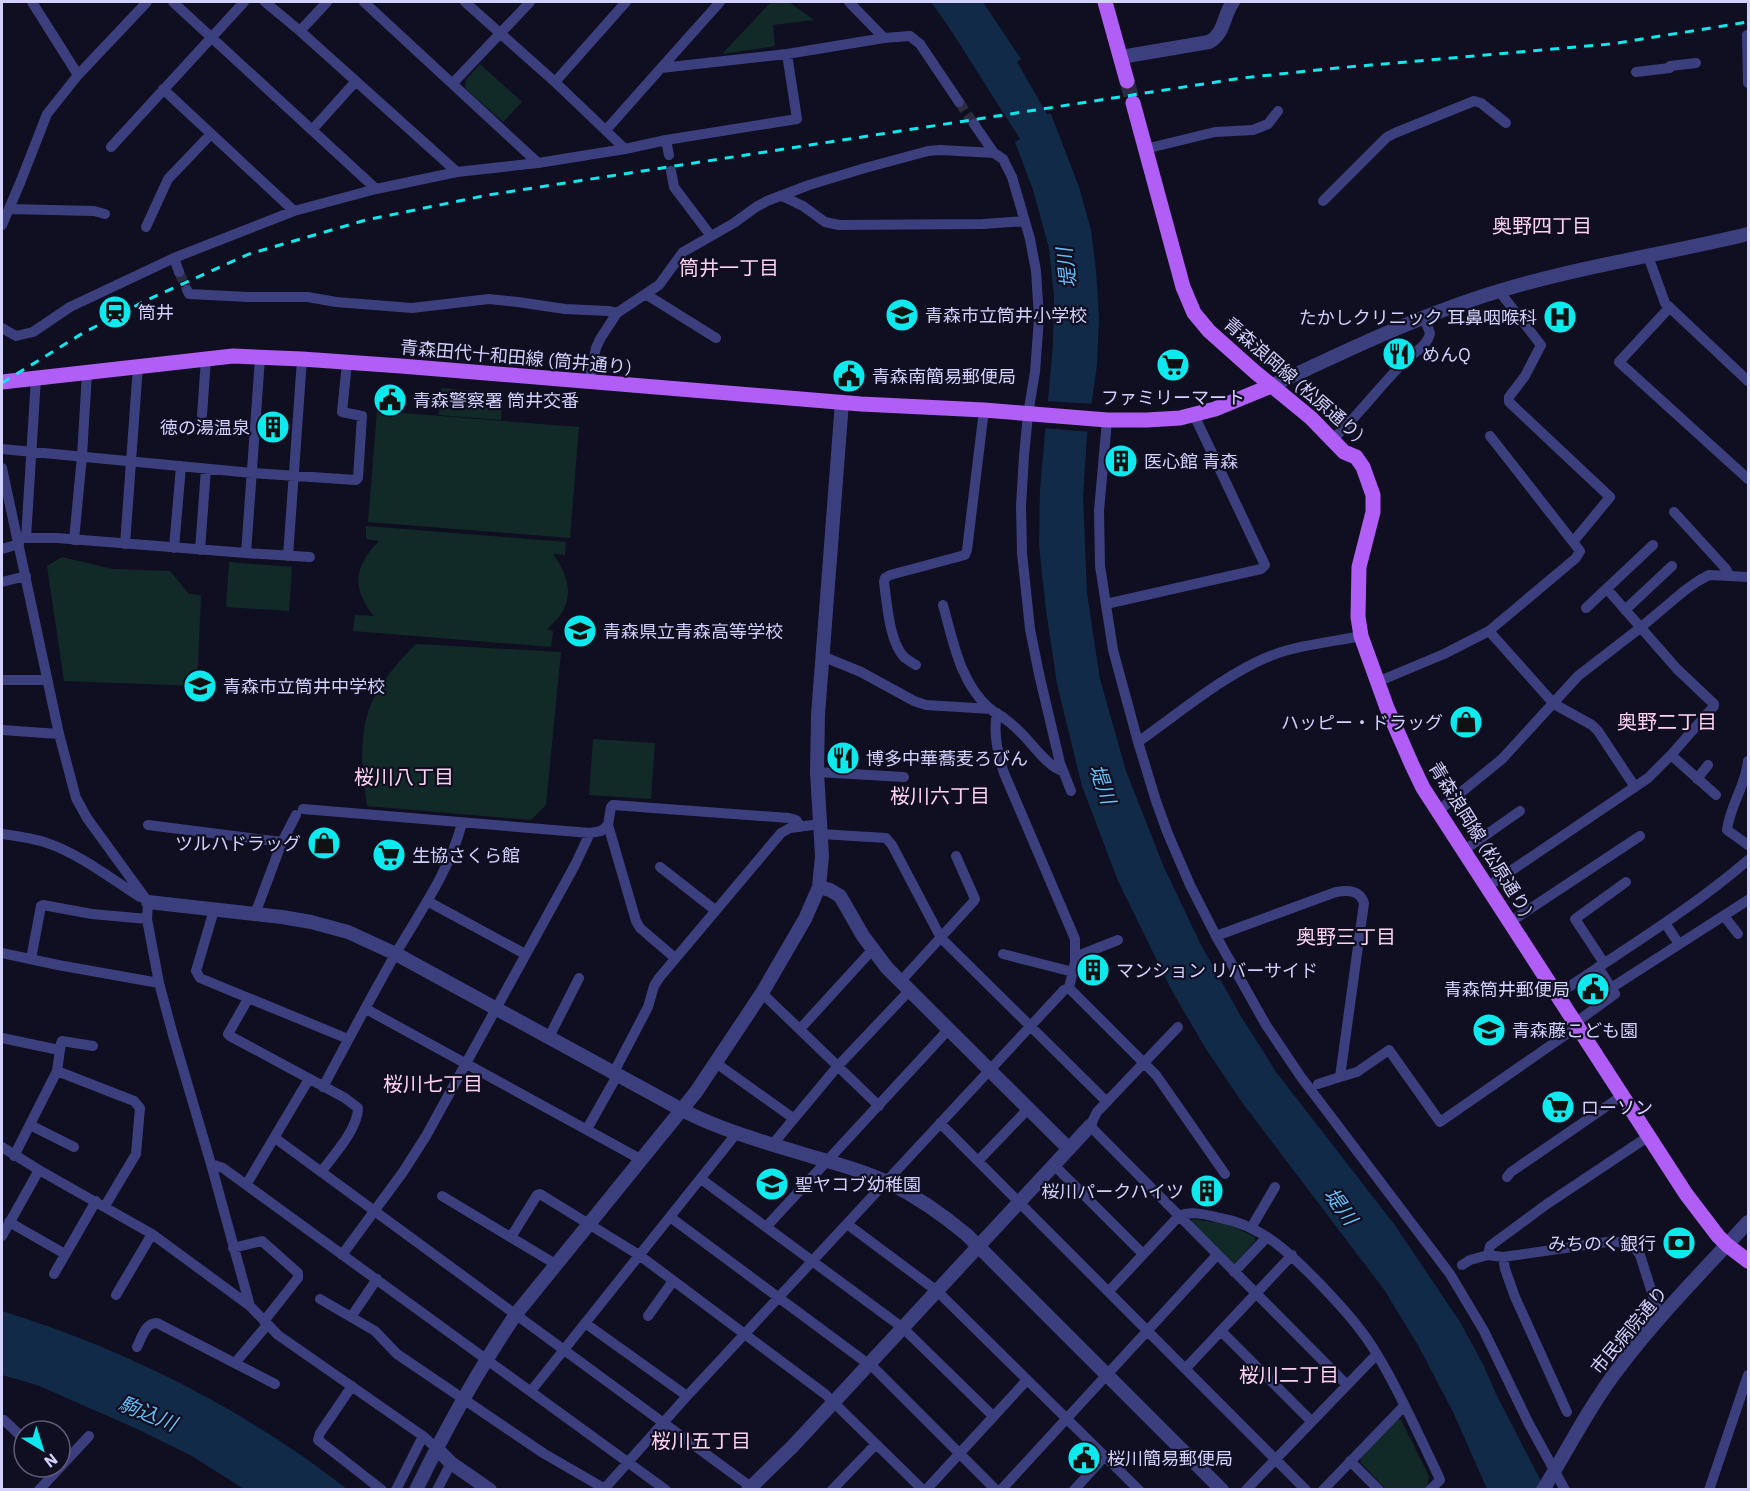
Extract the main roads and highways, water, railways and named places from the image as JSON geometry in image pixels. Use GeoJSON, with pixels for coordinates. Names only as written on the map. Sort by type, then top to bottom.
{"type":"FeatureCollection","features":[{"type":"Feature","properties":{"kind":"main road"},"geometry":{"type":"LineString","coordinates":[[1106,2],[1127,81]]}},
{"type":"Feature","properties":{"kind":"main road","name":"青森浪岡線 (松原通り)"},"geometry":{"type":"LineString","coordinates":[[1133,103],[1183,287],[1198,320],[1271,386],[1311,418],[1344,452],[1356,457],[1369,480],[1373,495],[1373,512],[1359,567],[1358,618],[1361,636],[1377,682],[1412,765],[1438,811],[1686,1194],[1727,1245],[1749,1261]]}},
{"type":"Feature","properties":{"kind":"main road","name":"青森田代十和田線 (筒井通り)"},"geometry":{"type":"LineString","coordinates":[[2,382],[233,356],[302,359],[842,402],[1105,420],[1148,420],[1194,415],[1271,386]]}},
{"type":"Feature","properties":{"kind":"water","name":"堤川"},"geometry":{"type":"Polygon","coordinates":[[[931,2],[983,2],[1021,59],[1017,62],[1047,114],[1051,114],[1079,187],[1091,230],[1099,317],[1097,365],[1087,436],[1083,496],[1087,593],[1100,679],[1126,771],[1163,865],[1200,943],[1239,1013],[1276,1072],[1394,1224],[1460,1322],[1545,1489],[1487,1489],[1453,1412],[1419,1347],[1385,1291],[1244,1105],[1206,1049],[1172,991],[1118,881],[1082,786],[1057,684],[1039,546],[1040,489],[1053,344],[1054,297],[1049,248],[1033,190],[1015,142],[1020,139],[931,2]]]}},
{"type":"Feature","properties":{"kind":"water","name":"駒込川"},"geometry":{"type":"Polygon","coordinates":[[[2,1311],[93,1344],[182,1384],[267,1433],[347,1489],[244,1489],[192,1456],[135,1428],[37,1385],[2,1375],[2,1311]]]}},
{"type":"Feature","properties":{"kind":"tunnel"},"geometry":{"type":"LineString","coordinates":[[1127,81],[1133,103]]}},
{"type":"Feature","properties":{"kind":"tunnel"},"geometry":{"type":"LineString","coordinates":[[959,102],[974,124]]}},
{"type":"Feature","properties":{"kind":"tunnel"},"geometry":{"type":"LineString","coordinates":[[179,272],[187,290]]}},
{"type":"Feature","properties":{"kind":"railway"},"geometry":{"type":"LineString","coordinates":[[2,383],[83,333],[149,299],[249,254],[366,220],[488,195],[1242,78],[1611,44],[1748,22]]}},
{"type":"Feature","properties":{"kind":"place","name":"筒井"},"geometry":{"type":"Point","coordinates":[115,312]}},
{"type":"Feature","properties":{"kind":"place","name":"青森市立筒井小学校"},"geometry":{"type":"Point","coordinates":[902,315]}},
{"type":"Feature","properties":{"kind":"place","name":"たかしクリニック 耳鼻咽喉科"},"geometry":{"type":"Point","coordinates":[1560,317]}},
{"type":"Feature","properties":{"kind":"place","name":"めんQ"},"geometry":{"type":"Point","coordinates":[1399,354]}},
{"type":"Feature","properties":{"kind":"place","name":"ファミリーマート"},"geometry":{"type":"Point","coordinates":[1173,365]}},
{"type":"Feature","properties":{"kind":"place","name":"青森南簡易郵便局"},"geometry":{"type":"Point","coordinates":[849,376]}},
{"type":"Feature","properties":{"kind":"place","name":"青森警察署 筒井交番"},"geometry":{"type":"Point","coordinates":[390,400]}},
{"type":"Feature","properties":{"kind":"place","name":"徳の湯温泉"},"geometry":{"type":"Point","coordinates":[273,427]}},
{"type":"Feature","properties":{"kind":"place","name":"医心館 青森"},"geometry":{"type":"Point","coordinates":[1121,461]}},
{"type":"Feature","properties":{"kind":"place","name":"青森県立青森高等学校"},"geometry":{"type":"Point","coordinates":[580,631]}},
{"type":"Feature","properties":{"kind":"place","name":"青森市立筒井中学校"},"geometry":{"type":"Point","coordinates":[200,686]}},
{"type":"Feature","properties":{"kind":"place","name":"ハッピー・ドラッグ"},"geometry":{"type":"Point","coordinates":[1466,722]}},
{"type":"Feature","properties":{"kind":"place","name":"博多中華蕎麦ろびん"},"geometry":{"type":"Point","coordinates":[843,758]}},
{"type":"Feature","properties":{"kind":"place","name":"ツルハドラッグ"},"geometry":{"type":"Point","coordinates":[324,843]}},
{"type":"Feature","properties":{"kind":"place","name":"生協さくら館"},"geometry":{"type":"Point","coordinates":[389,855]}},
{"type":"Feature","properties":{"kind":"place","name":"マンション リバーサイド"},"geometry":{"type":"Point","coordinates":[1093,970]}},
{"type":"Feature","properties":{"kind":"place","name":"青森筒井郵便局"},"geometry":{"type":"Point","coordinates":[1593,989]}},
{"type":"Feature","properties":{"kind":"place","name":"青森藤こども園"},"geometry":{"type":"Point","coordinates":[1489,1030]}},
{"type":"Feature","properties":{"kind":"place","name":"ローソン"},"geometry":{"type":"Point","coordinates":[1558,1107]}},
{"type":"Feature","properties":{"kind":"place","name":"聖ヤコブ幼稚園"},"geometry":{"type":"Point","coordinates":[772,1184]}},
{"type":"Feature","properties":{"kind":"place","name":"桜川パークハイツ"},"geometry":{"type":"Point","coordinates":[1207,1191]}},
{"type":"Feature","properties":{"kind":"place","name":"みちのく銀行"},"geometry":{"type":"Point","coordinates":[1679,1243]}},
{"type":"Feature","properties":{"kind":"place","name":"桜川簡易郵便局"},"geometry":{"type":"Point","coordinates":[1084,1458]}},
{"type":"Feature","properties":{"kind":"district","name":"奥野四丁目"},"geometry":{"type":"Point","coordinates":[1542,225]}},
{"type":"Feature","properties":{"kind":"district","name":"筒井一丁目"},"geometry":{"type":"Point","coordinates":[729,267]}},
{"type":"Feature","properties":{"kind":"district","name":"奥野二丁目"},"geometry":{"type":"Point","coordinates":[1667,721]}},
{"type":"Feature","properties":{"kind":"district","name":"桜川八丁目"},"geometry":{"type":"Point","coordinates":[404,776]}},
{"type":"Feature","properties":{"kind":"district","name":"桜川六丁目"},"geometry":{"type":"Point","coordinates":[940,795]}},
{"type":"Feature","properties":{"kind":"district","name":"奥野三丁目"},"geometry":{"type":"Point","coordinates":[1346,936]}},
{"type":"Feature","properties":{"kind":"district","name":"桜川七丁目"},"geometry":{"type":"Point","coordinates":[433,1083]}},
{"type":"Feature","properties":{"kind":"district","name":"桜川二丁目"},"geometry":{"type":"Point","coordinates":[1289,1374]}},
{"type":"Feature","properties":{"kind":"district","name":"桜川五丁目"},"geometry":{"type":"Point","coordinates":[701,1440]}}]}
